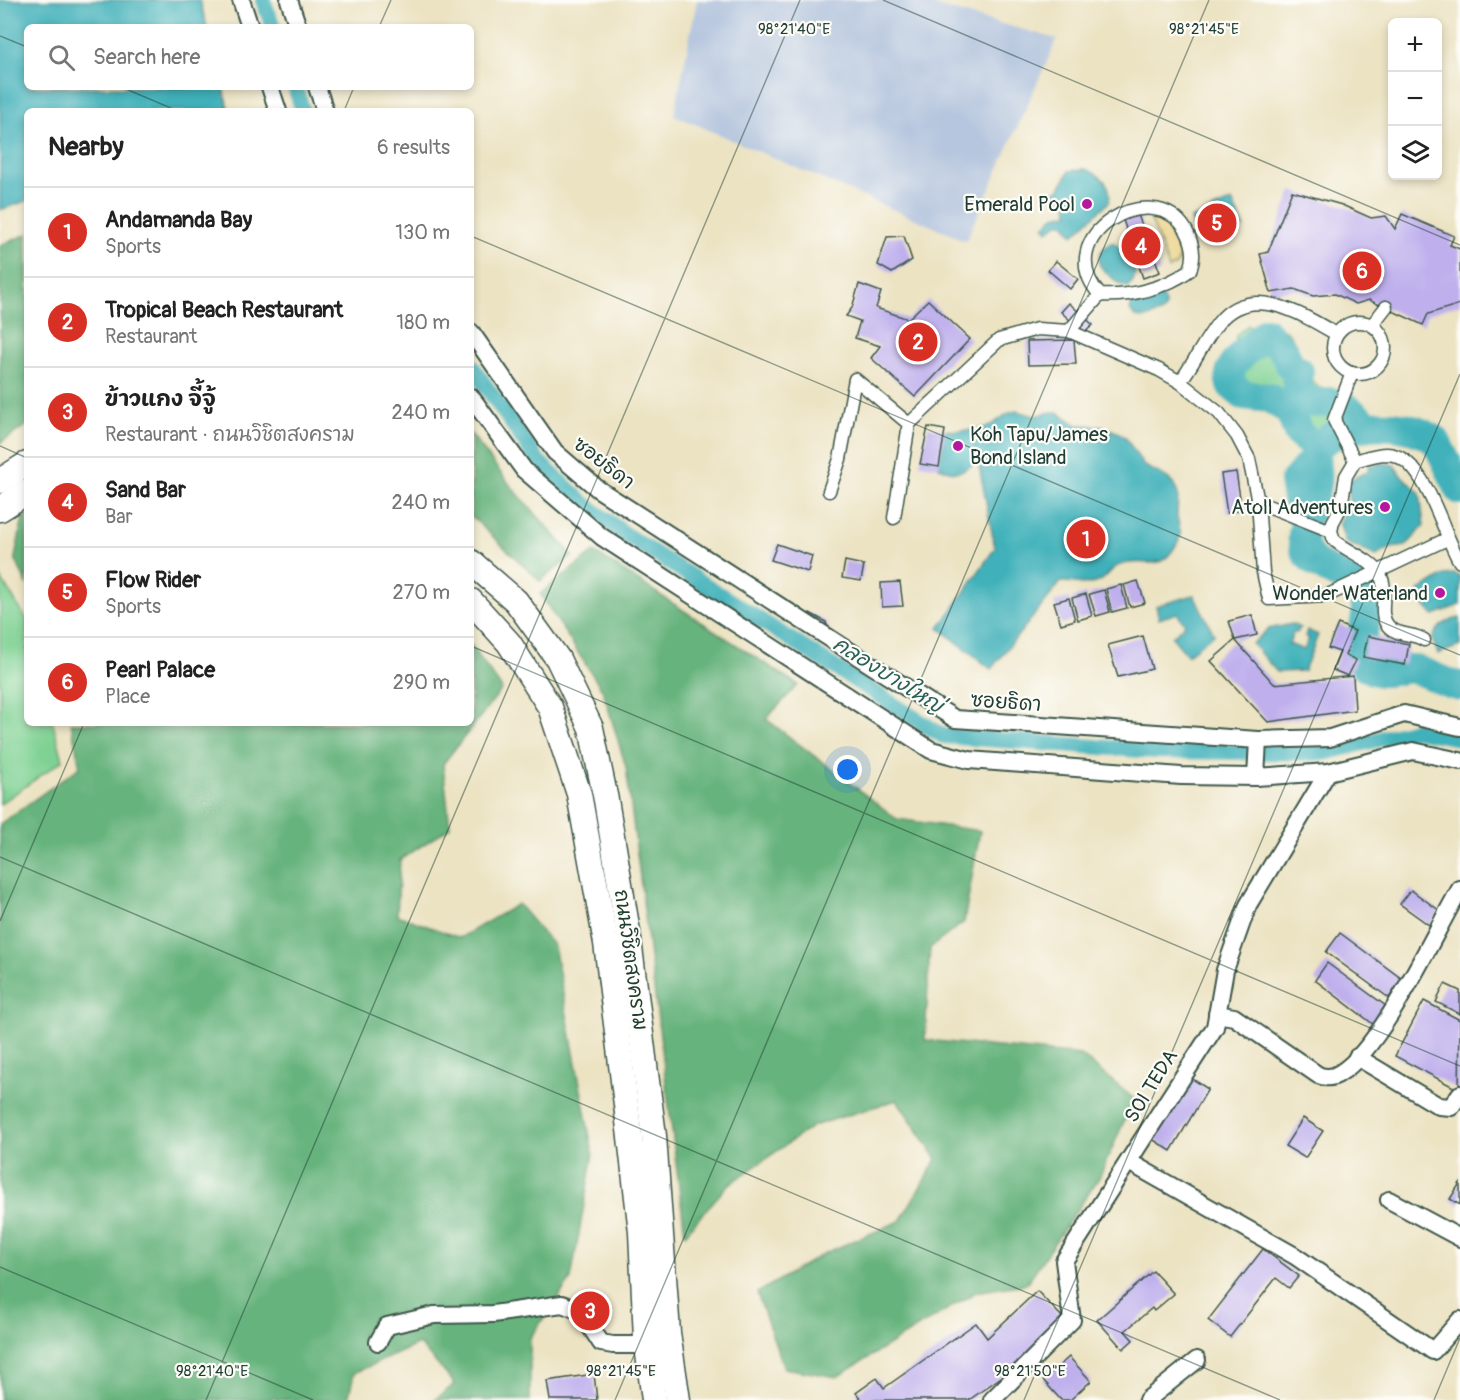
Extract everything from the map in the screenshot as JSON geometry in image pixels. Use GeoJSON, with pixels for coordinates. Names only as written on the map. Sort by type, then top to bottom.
{"type":"FeatureCollection","features":[{"type":"Feature","properties":{"kind":"main road"},"geometry":{"type":"LineString","coordinates":[[0,481],[24,466]]}},
{"type":"Feature","properties":{"kind":"main road"},"geometry":{"type":"LineString","coordinates":[[0,509],[24,494]]}},
{"type":"Feature","properties":{"kind":"main road","name":"ถนนวิชิตสงคราม"},"geometry":{"type":"LineString","coordinates":[[474,565],[516,601],[558,659],[591,728],[606,800],[629,943],[654,1136],[668,1333],[678,1400]]}},
{"type":"Feature","properties":{"kind":"main road","name":"ถนนวิชิตสงคราม"},"geometry":{"type":"LineString","coordinates":[[474,604],[509,643],[550,707],[579,794],[606,943],[641,1232],[647,1345],[654,1400]]}},
{"type":"Feature","properties":{"kind":"street"},"geometry":{"type":"LineString","coordinates":[[241,0],[249,24]]}},
{"type":"Feature","properties":{"kind":"street"},"geometry":{"type":"LineString","coordinates":[[289,0],[297,24]]}},
{"type":"Feature","properties":{"kind":"street"},"geometry":{"type":"LineString","coordinates":[[271,90],[278,108]]}},
{"type":"Feature","properties":{"kind":"street"},"geometry":{"type":"LineString","coordinates":[[318,90],[324,108]]}},
{"type":"Feature","properties":{"kind":"street"},"geometry":{"type":"LineString","coordinates":[[1140,208],[1160,208],[1173,214],[1181,223],[1194,252],[1190,270],[1180,277],[1138,292],[1122,296],[1100,295],[1090,283],[1084,268],[1086,250],[1094,236],[1123,213],[1140,208]]}},
{"type":"Feature","properties":{"kind":"street"},"geometry":{"type":"LineString","coordinates":[[1069,331],[1100,295]]}},
{"type":"Feature","properties":{"kind":"street"},"geometry":{"type":"LineString","coordinates":[[1180,382],[1198,358],[1219,322],[1234,308],[1255,302],[1266,303],[1290,310],[1336,334]]}},
{"type":"Feature","properties":{"kind":"street"},"geometry":{"type":"LineString","coordinates":[[1372,325],[1386,307]]}},
{"type":"Feature","properties":{"kind":"street"},"geometry":{"type":"LineString","coordinates":[[1354,322],[1372,325],[1383,337],[1384,355],[1374,369],[1366,373],[1350,375],[1336,361],[1333,344],[1336,334],[1346,324],[1354,322]]}},
{"type":"Feature","properties":{"kind":"street"},"geometry":{"type":"LineString","coordinates":[[894,518],[909,424],[999,340],[1037,328],[1069,331],[1098,342],[1180,382],[1219,413],[1237,436],[1249,459],[1258,502],[1263,572],[1269,599],[1326,596],[1447,539]]}},
{"type":"Feature","properties":{"kind":"street","name":"ซอยธิดา"},"geometry":{"type":"LineString","coordinates":[[474,337],[555,452],[598,489],[954,719],[1258,740],[1330,738],[1404,714],[1460,727]]}},
{"type":"Feature","properties":{"kind":"street"},"geometry":{"type":"LineString","coordinates":[[1326,529],[1341,507],[1346,476],[1353,458],[1334,420],[1350,375]]}},
{"type":"Feature","properties":{"kind":"street"},"geometry":{"type":"LineString","coordinates":[[829,490],[840,459],[855,379],[909,424]]}},
{"type":"Feature","properties":{"kind":"street"},"geometry":{"type":"LineString","coordinates":[[474,401],[524,470],[602,537],[931,750],[969,760],[1180,776],[1256,777],[1328,771],[1413,751],[1460,761]]}},
{"type":"Feature","properties":{"kind":"street"},"geometry":{"type":"LineString","coordinates":[[1353,458],[1388,454],[1404,462],[1424,483],[1436,506],[1447,539],[1460,562]]}},
{"type":"Feature","properties":{"kind":"street"},"geometry":{"type":"LineString","coordinates":[[1258,502],[1326,529],[1340,545],[1365,560],[1385,585],[1383,606],[1387,624],[1392,630],[1424,640]]}},
{"type":"Feature","properties":{"kind":"street"},"geometry":{"type":"LineString","coordinates":[[1256,777],[1258,740]]}},
{"type":"Feature","properties":{"kind":"street","name":"SOI TEDA"},"geometry":{"type":"LineString","coordinates":[[992,1400],[1072,1320],[1064,1261],[1215,1027],[1225,970],[1248,905],[1328,771]]}},
{"type":"Feature","properties":{"kind":"street"},"geometry":{"type":"LineString","coordinates":[[1217,1014],[1234,1017],[1323,1077],[1339,1074],[1357,1057],[1387,1017],[1460,889]]}},
{"type":"Feature","properties":{"kind":"street"},"geometry":{"type":"LineString","coordinates":[[1357,1057],[1439,1106],[1451,1107],[1460,1094]]}},
{"type":"Feature","properties":{"kind":"street"},"geometry":{"type":"LineString","coordinates":[[1129,1162],[1295,1256],[1433,1351],[1460,1320]]}},
{"type":"Feature","properties":{"kind":"street"},"geometry":{"type":"LineString","coordinates":[[1389,1200],[1460,1238]]}},
{"type":"Feature","properties":{"kind":"street"},"geometry":{"type":"LineString","coordinates":[[378,1342],[387,1326],[416,1318],[511,1313],[562,1304],[580,1311],[601,1342],[613,1345],[647,1345]]}},
{"type":"Feature","properties":{"kind":"street"},"geometry":{"type":"LineString","coordinates":[[1147,1400],[1197,1360]]}},
{"type":"Feature","properties":{"kind":"shaded area"},"geometry":{"type":"Polygon","coordinates":[[[697,0],[915,0],[1057,39],[966,241],[674,115],[697,0]]]}},
{"type":"Feature","properties":{"kind":"green space"},"geometry":{"type":"Polygon","coordinates":[[[24,235],[24,427],[0,443],[0,245],[24,235]]]}},
{"type":"Feature","properties":{"kind":"green space"},"geometry":{"type":"Polygon","coordinates":[[[1248,325],[1266,332],[1278,326],[1284,329],[1296,345],[1300,358],[1300,371],[1309,375],[1317,386],[1369,426],[1331,437],[1316,448],[1298,433],[1290,411],[1278,407],[1247,406],[1222,392],[1219,377],[1234,364],[1236,335],[1248,325]]]}},
{"type":"Feature","properties":{"kind":"green space"},"geometry":{"type":"Polygon","coordinates":[[[474,438],[510,485],[573,556],[540,581],[474,519],[474,438]]]}},
{"type":"Feature","properties":{"kind":"green space"},"geometry":{"type":"Polygon","coordinates":[[[24,516],[24,578],[15,558],[24,516]]]}},
{"type":"Feature","properties":{"kind":"green space"},"geometry":{"type":"Polygon","coordinates":[[[594,552],[798,685],[766,719],[897,819],[980,831],[964,922],[930,948],[925,1040],[1081,1055],[1134,1099],[1099,1178],[1026,1284],[976,1292],[837,1377],[784,1368],[757,1293],[825,1253],[900,1221],[937,1159],[897,1100],[813,1126],[727,1186],[685,1234],[626,767],[603,691],[540,594],[594,552]]]}},
{"type":"Feature","properties":{"kind":"green space"},"geometry":{"type":"Polygon","coordinates":[[[0,577],[24,615],[24,726],[54,726],[63,760],[0,804],[0,577]]]}},
{"type":"Feature","properties":{"kind":"green space"},"geometry":{"type":"Polygon","coordinates":[[[474,649],[502,689],[474,725],[474,649]]]}},
{"type":"Feature","properties":{"kind":"green space"},"geometry":{"type":"Polygon","coordinates":[[[72,726],[473,726],[443,764],[450,827],[400,860],[397,915],[460,938],[518,904],[554,946],[593,1154],[571,1279],[530,1338],[530,1400],[434,1400],[455,1384],[419,1344],[354,1373],[348,1400],[278,1400],[274,1398],[266,1400],[0,1400],[0,824],[80,767],[72,726]]]}},
{"type":"Feature","properties":{"kind":"sand"},"geometry":{"type":"Polygon","coordinates":[[[1148,211],[1160,212],[1177,248],[1179,260],[1169,269],[1148,211]]]}},
{"type":"Feature","properties":{"kind":"water"},"geometry":{"type":"Polygon","coordinates":[[[0,0],[200,0],[206,24],[24,24],[24,90],[224,90],[228,108],[24,108],[24,202],[0,210],[0,0]]]}},
{"type":"Feature","properties":{"kind":"water","name":"Emerald Pool"},"geometry":{"type":"Polygon","coordinates":[[[1085,169],[1096,174],[1107,185],[1109,202],[1073,235],[1064,223],[1058,223],[1048,231],[1044,226],[1054,216],[1069,213],[1065,196],[1056,200],[1053,191],[1059,190],[1069,171],[1085,169]]]}},
{"type":"Feature","properties":{"kind":"water"},"geometry":{"type":"Polygon","coordinates":[[[1232,201],[1244,227],[1201,243],[1191,219],[1232,201]]]}},
{"type":"Feature","properties":{"kind":"water"},"geometry":{"type":"Polygon","coordinates":[[[1111,242],[1124,247],[1134,268],[1134,278],[1127,287],[1100,266],[1099,255],[1111,242]]]}},
{"type":"Feature","properties":{"kind":"water"},"geometry":{"type":"Polygon","coordinates":[[[1155,293],[1162,296],[1166,307],[1163,312],[1143,319],[1134,316],[1130,310],[1133,302],[1142,296],[1155,293]]]}},
{"type":"Feature","properties":{"kind":"water"},"geometry":{"type":"Polygon","coordinates":[[[1017,411],[1035,416],[1058,412],[1077,425],[1103,426],[1126,438],[1143,465],[1168,478],[1174,485],[1178,494],[1177,516],[1181,535],[1168,557],[1161,561],[1120,565],[1101,580],[1093,583],[1061,582],[991,669],[939,628],[995,548],[973,435],[977,461],[959,472],[939,467],[945,430],[976,430],[1017,411]]]}},
{"type":"Feature","properties":{"kind":"water","name":"Atoll Adventures"},"geometry":{"type":"Polygon","coordinates":[[[1383,463],[1394,465],[1420,493],[1424,526],[1406,546],[1391,548],[1376,556],[1345,542],[1339,521],[1349,504],[1348,481],[1368,471],[1369,466],[1383,463]]]}},
{"type":"Feature","properties":{"kind":"water","name":"Wonder Waterland"},"geometry":{"type":"Polygon","coordinates":[[[1455,574],[1460,577],[1460,605],[1434,615],[1420,598],[1419,591],[1444,575],[1455,574]]]}},
{"type":"Feature","properties":{"kind":"water"},"geometry":{"type":"Polygon","coordinates":[[[1194,595],[1214,634],[1187,655],[1172,637],[1185,624],[1177,613],[1159,619],[1156,606],[1194,595]]]}},
{"type":"Feature","properties":{"kind":"water"},"geometry":{"type":"Polygon","coordinates":[[[1460,618],[1460,646],[1438,654],[1432,639],[1434,634],[1443,624],[1460,618]]]}},
{"type":"Feature","properties":{"kind":"water"},"geometry":{"type":"Polygon","coordinates":[[[1292,624],[1300,628],[1297,633],[1294,632],[1289,644],[1304,650],[1309,638],[1305,636],[1307,630],[1318,635],[1304,671],[1277,672],[1252,644],[1268,629],[1292,624]]]}},
{"type":"Feature","properties":{"kind":"building"},"geometry":{"type":"Polygon","coordinates":[[[1292,191],[1342,205],[1371,218],[1386,216],[1395,229],[1402,214],[1454,236],[1450,245],[1460,249],[1460,304],[1428,314],[1423,325],[1369,300],[1356,304],[1335,294],[1313,296],[1294,289],[1271,293],[1260,254],[1268,252],[1292,191]]]}},
{"type":"Feature","properties":{"kind":"building"},"geometry":{"type":"Polygon","coordinates":[[[1138,215],[1160,272],[1143,278],[1123,220],[1138,215]]]}},
{"type":"Feature","properties":{"kind":"building"},"geometry":{"type":"Polygon","coordinates":[[[904,236],[912,260],[892,273],[878,265],[887,237],[904,236]]]}},
{"type":"Feature","properties":{"kind":"building"},"geometry":{"type":"Polygon","coordinates":[[[1056,261],[1078,279],[1070,289],[1048,270],[1056,261]]]}},
{"type":"Feature","properties":{"kind":"building"},"geometry":{"type":"Polygon","coordinates":[[[859,284],[881,292],[876,308],[908,319],[928,300],[970,339],[915,397],[871,358],[880,346],[855,338],[860,321],[846,316],[852,308],[859,284]]]}},
{"type":"Feature","properties":{"kind":"building"},"geometry":{"type":"Polygon","coordinates":[[[1069,303],[1093,325],[1084,333],[1061,312],[1069,303]]]}},
{"type":"Feature","properties":{"kind":"building"},"geometry":{"type":"Polygon","coordinates":[[[1074,340],[1076,364],[1028,365],[1027,341],[1074,340]]]}},
{"type":"Feature","properties":{"kind":"building"},"geometry":{"type":"Polygon","coordinates":[[[928,427],[945,430],[939,467],[920,464],[928,427]]]}},
{"type":"Feature","properties":{"kind":"building"},"geometry":{"type":"Polygon","coordinates":[[[1236,472],[1242,510],[1227,513],[1221,474],[1236,472]]]}},
{"type":"Feature","properties":{"kind":"building"},"geometry":{"type":"Polygon","coordinates":[[[777,544],[812,556],[808,572],[771,560],[777,544]]]}},
{"type":"Feature","properties":{"kind":"building"},"geometry":{"type":"Polygon","coordinates":[[[845,561],[864,565],[861,581],[842,578],[845,561]]]}},
{"type":"Feature","properties":{"kind":"building"},"geometry":{"type":"Polygon","coordinates":[[[1138,581],[1145,603],[1130,607],[1124,585],[1138,581]]]}},
{"type":"Feature","properties":{"kind":"building"},"geometry":{"type":"Polygon","coordinates":[[[900,582],[903,606],[882,607],[881,583],[900,582]]]}},
{"type":"Feature","properties":{"kind":"building"},"geometry":{"type":"Polygon","coordinates":[[[1121,585],[1127,608],[1112,612],[1106,589],[1121,585]]]}},
{"type":"Feature","properties":{"kind":"building"},"geometry":{"type":"Polygon","coordinates":[[[1104,590],[1110,612],[1096,616],[1089,594],[1104,590]]]}},
{"type":"Feature","properties":{"kind":"building"},"geometry":{"type":"Polygon","coordinates":[[[1086,594],[1092,616],[1078,620],[1072,598],[1086,594]]]}},
{"type":"Feature","properties":{"kind":"building"},"geometry":{"type":"Polygon","coordinates":[[[1069,598],[1075,620],[1061,624],[1054,602],[1069,598]]]}},
{"type":"Feature","properties":{"kind":"building"},"geometry":{"type":"Polygon","coordinates":[[[810,613],[826,622],[829,632],[807,617],[810,613]]]}},
{"type":"Feature","properties":{"kind":"building"},"geometry":{"type":"Polygon","coordinates":[[[1252,615],[1257,635],[1235,640],[1229,621],[1252,615]]]}},
{"type":"Feature","properties":{"kind":"building"},"geometry":{"type":"Polygon","coordinates":[[[1338,624],[1355,631],[1345,655],[1356,660],[1348,676],[1333,670],[1340,652],[1328,648],[1338,624]]]}},
{"type":"Feature","properties":{"kind":"building"},"geometry":{"type":"Polygon","coordinates":[[[1143,636],[1152,669],[1118,677],[1108,645],[1143,636]]]}},
{"type":"Feature","properties":{"kind":"building"},"geometry":{"type":"Polygon","coordinates":[[[1368,636],[1409,644],[1405,665],[1363,657],[1368,636]]]}},
{"type":"Feature","properties":{"kind":"building"},"geometry":{"type":"Polygon","coordinates":[[[1235,640],[1274,684],[1353,676],[1355,710],[1268,722],[1211,661],[1235,640]]]}},
{"type":"Feature","properties":{"kind":"building"},"geometry":{"type":"Polygon","coordinates":[[[1411,890],[1440,911],[1429,925],[1400,904],[1411,890]]]}},
{"type":"Feature","properties":{"kind":"building"},"geometry":{"type":"Polygon","coordinates":[[[1340,933],[1402,979],[1389,998],[1326,952],[1340,933]]]}},
{"type":"Feature","properties":{"kind":"building"},"geometry":{"type":"Polygon","coordinates":[[[1327,963],[1390,1009],[1377,1027],[1315,980],[1327,963]]]}},
{"type":"Feature","properties":{"kind":"building"},"geometry":{"type":"Polygon","coordinates":[[[1445,984],[1460,991],[1460,1014],[1436,1002],[1445,984]]]}},
{"type":"Feature","properties":{"kind":"building"},"geometry":{"type":"Polygon","coordinates":[[[1424,1001],[1460,1020],[1459,1090],[1395,1056],[1424,1001]]]}},
{"type":"Feature","properties":{"kind":"building"},"geometry":{"type":"Polygon","coordinates":[[[1191,1078],[1208,1089],[1171,1151],[1152,1139],[1191,1078]]]}},
{"type":"Feature","properties":{"kind":"building"},"geometry":{"type":"Polygon","coordinates":[[[1303,1118],[1323,1131],[1305,1158],[1285,1146],[1303,1118]]]}},
{"type":"Feature","properties":{"kind":"building"},"geometry":{"type":"Polygon","coordinates":[[[1460,1183],[1460,1205],[1450,1199],[1460,1183]]]}},
{"type":"Feature","properties":{"kind":"building"},"geometry":{"type":"Polygon","coordinates":[[[1263,1249],[1299,1276],[1289,1288],[1276,1278],[1230,1337],[1208,1320],[1263,1249]]]}},
{"type":"Feature","properties":{"kind":"building"},"geometry":{"type":"Polygon","coordinates":[[[1153,1271],[1174,1294],[1154,1311],[1152,1308],[1125,1331],[1133,1340],[1123,1349],[1097,1320],[1153,1271]]]}},
{"type":"Feature","properties":{"kind":"building"},"geometry":{"type":"Polygon","coordinates":[[[1037,1291],[1063,1318],[1015,1367],[969,1400],[862,1400],[856,1393],[877,1378],[884,1388],[976,1323],[987,1338],[1037,1291]]]}},
{"type":"Feature","properties":{"kind":"building"},"geometry":{"type":"Polygon","coordinates":[[[1069,1357],[1091,1381],[1070,1400],[1061,1400],[1043,1380],[1069,1357]]]}},
{"type":"Feature","properties":{"kind":"building"},"geometry":{"type":"Polygon","coordinates":[[[594,1374],[597,1400],[550,1400],[547,1381],[594,1374]]]}},
{"type":"Feature","properties":{"kind":"waterway","name":"คลองบางใหญ่"},"geometry":{"type":"LineString","coordinates":[[263,0],[272,24]]}},
{"type":"Feature","properties":{"kind":"waterway","name":"คลองบางใหญ่"},"geometry":{"type":"LineString","coordinates":[[296,90],[302,108]]}},
{"type":"Feature","properties":{"kind":"waterway"},"geometry":{"type":"LineString","coordinates":[[1316,448],[1298,433],[1290,411],[1269,398],[1243,395],[1231,385],[1231,369],[1235,362],[1266,332],[1284,351],[1290,365],[1299,371],[1297,384],[1308,401],[1339,404],[1367,424]]}},
{"type":"Feature","properties":{"kind":"waterway","name":"คลองบางใหญ่"},"geometry":{"type":"LineString","coordinates":[[474,369],[538,461],[583,503],[629,537],[943,736],[1155,751],[1324,753],[1415,730],[1460,738]]}},
{"type":"Feature","properties":{"kind":"waterway"},"geometry":{"type":"LineString","coordinates":[[1460,490],[1436,441],[1423,434],[1392,426],[1374,426],[1342,432],[1316,448],[1316,485],[1303,537],[1304,547],[1309,556],[1318,564],[1347,580],[1362,595],[1366,605],[1366,616],[1360,651],[1362,660],[1368,668],[1381,672],[1413,669],[1460,686]]}},
{"type":"Feature","properties":{"kind":"waterway"},"geometry":{"type":"LineString","coordinates":[[1307,515],[1297,499],[1294,482],[1314,459]]}},
{"type":"Feature","properties":{"kind":"place","name":"Emerald Pool"},"geometry":{"type":"Point","coordinates":[1087,204]}},
{"type":"Feature","properties":{"kind":"place","name":"Flow Rider"},"geometry":{"type":"Point","coordinates":[1217,223]}},
{"type":"Feature","properties":{"kind":"place","name":"Sand Bar"},"geometry":{"type":"Point","coordinates":[1141,246]}},
{"type":"Feature","properties":{"kind":"place","name":"Pearl Palace"},"geometry":{"type":"Point","coordinates":[1362,271]}},
{"type":"Feature","properties":{"kind":"place","name":"Tropical Beach Restaurant"},"geometry":{"type":"Point","coordinates":[918,342]}},
{"type":"Feature","properties":{"kind":"place","name":"Koh Tapu/James Bond Island"},"geometry":{"type":"Point","coordinates":[958,446]}},
{"type":"Feature","properties":{"kind":"place","name":"Atoll Adventures"},"geometry":{"type":"Point","coordinates":[1385,507]}},
{"type":"Feature","properties":{"kind":"place","name":"Andamanda Bay"},"geometry":{"type":"Point","coordinates":[1086,539]}},
{"type":"Feature","properties":{"kind":"place","name":"Wonder Waterland"},"geometry":{"type":"Point","coordinates":[1440,593]}},
{"type":"Feature","properties":{"kind":"place","name":"ข้าวแกง จี้จู้"},"geometry":{"type":"Point","coordinates":[590,1311]}}]}
